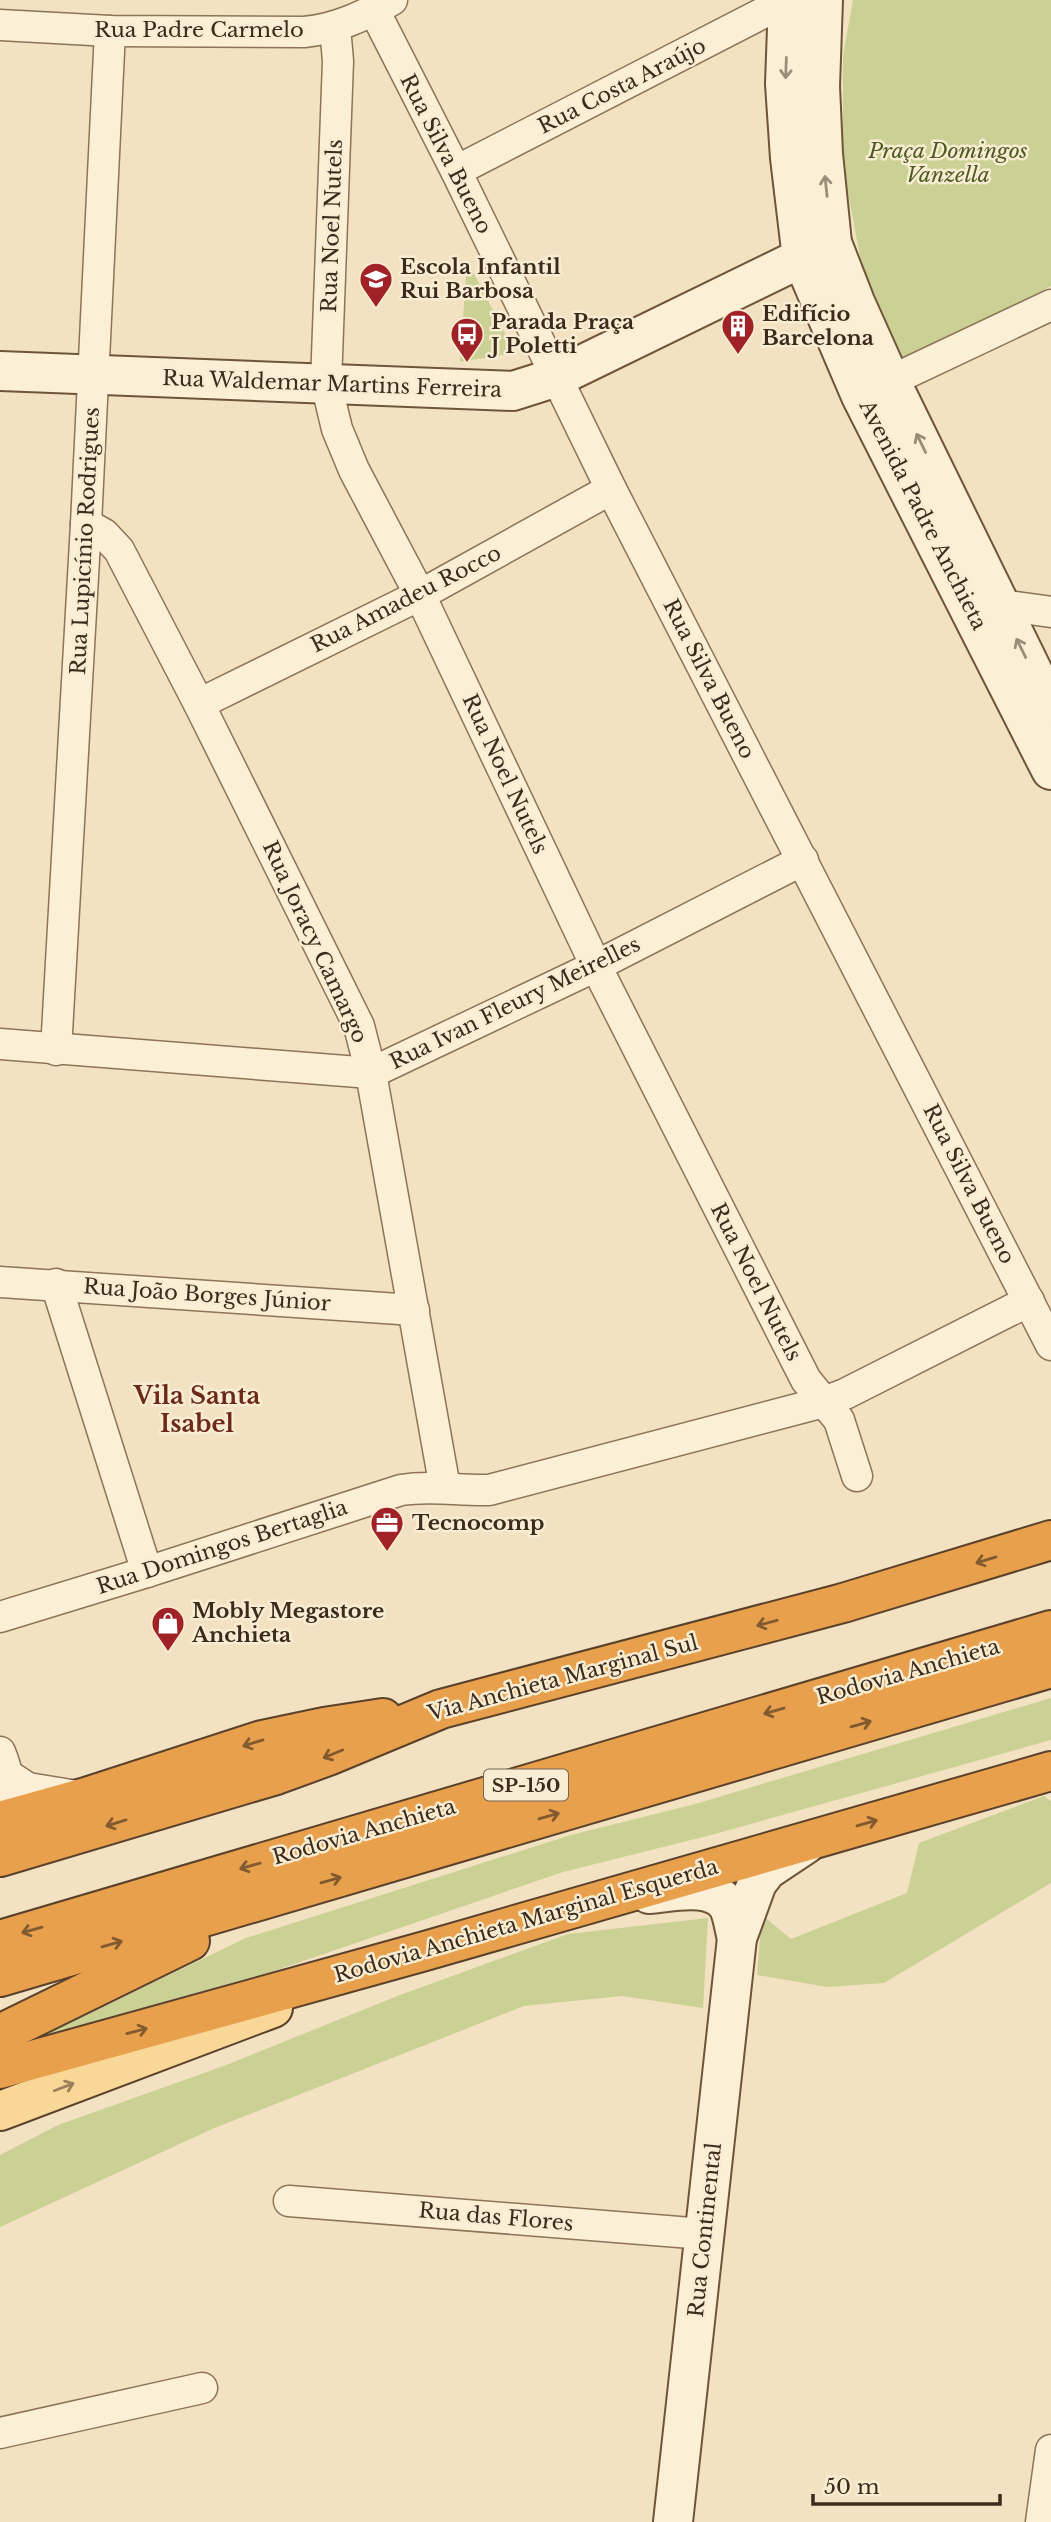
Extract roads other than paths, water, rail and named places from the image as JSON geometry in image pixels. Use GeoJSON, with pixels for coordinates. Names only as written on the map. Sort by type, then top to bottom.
{"type":"FeatureCollection","features":[{"type":"Feature","properties":{"kind":"highway","name":"Via Anchieta Marginal Sul"},"geometry":{"type":"LineString","coordinates":[[0,1857],[276,1775],[441,1709],[843,1603],[1051,1540]]}},
{"type":"Feature","properties":{"kind":"highway","name":"Rodovia Anchieta"},"geometry":{"type":"LineString","coordinates":[[0,1940],[1051,1630]]}},
{"type":"Feature","properties":{"kind":"highway","name":"Rodovia Anchieta"},"geometry":{"type":"LineString","coordinates":[[0,1977],[1051,1668]]}},
{"type":"Feature","properties":{"kind":"highway"},"geometry":{"type":"LineString","coordinates":[[0,1821],[86,1797],[262,1740],[324,1727],[441,1709]]}},
{"type":"Feature","properties":{"kind":"highway","name":"Rodovia Anchieta Marginal Esquerda"},"geometry":{"type":"LineString","coordinates":[[0,2069],[425,1951],[820,1836],[1045,1777]]}},
{"type":"Feature","properties":{"kind":"highway"},"geometry":{"type":"LineString","coordinates":[[0,2034],[292,1891]]}},
{"type":"Feature","properties":{"kind":"main road"},"geometry":{"type":"LineString","coordinates":[[0,2111],[425,1951]]}},
{"type":"Feature","properties":{"kind":"street","name":"Avenida Padre Anchieta"},"geometry":{"type":"LineString","coordinates":[[788,0],[785,84],[790,159],[817,250],[876,388],[988,614],[1051,770]]}},
{"type":"Feature","properties":{"kind":"street","name":"Rua Costa Araújo"},"geometry":{"type":"LineString","coordinates":[[456,171],[788,0]]}},
{"type":"Feature","properties":{"kind":"street","name":"Avenida Padre Anchieta"},"geometry":{"type":"LineString","coordinates":[[817,250],[822,154],[820,86],[823,0]]}},
{"type":"Feature","properties":{"kind":"street","name":"Rua Silva Bueno"},"geometry":{"type":"LineString","coordinates":[[383,5],[456,171],[611,489],[1051,1345]]}},
{"type":"Feature","properties":{"kind":"street","name":"Rua Padre Carmelo"},"geometry":{"type":"LineString","coordinates":[[0,25],[110,31],[304,32],[335,27],[383,5]]}},
{"type":"Feature","properties":{"kind":"street","name":"Rua Noel Nutels"},"geometry":{"type":"LineString","coordinates":[[335,27],[338,61],[326,383],[337,429],[354,470],[420,595],[596,966],[806,1380],[839,1420],[857,1476]]}},
{"type":"Feature","properties":{"kind":"street","name":"Rua Lupicínio Rodrigues"},"geometry":{"type":"LineString","coordinates":[[56,1050],[86,524],[110,31]]}},
{"type":"Feature","properties":{"kind":"street","name":"Rua Waldemar Martins Ferreira"},"geometry":{"type":"LineString","coordinates":[[0,371],[513,391],[557,377],[817,250]]}},
{"type":"Feature","properties":{"kind":"street"},"geometry":{"type":"LineString","coordinates":[[876,388],[1051,305]]}},
{"type":"Feature","properties":{"kind":"street","name":"Rua Amadeu Rocco"},"geometry":{"type":"LineString","coordinates":[[199,704],[420,595],[611,489]]}},
{"type":"Feature","properties":{"kind":"street","name":"Rua Joracy Camargo"},"geometry":{"type":"LineString","coordinates":[[86,524],[104,534],[119,550],[199,704],[359,1026],[371,1073],[444,1488]]}},
{"type":"Feature","properties":{"kind":"street"},"geometry":{"type":"LineString","coordinates":[[988,614],[1016,607],[1051,612]]}},
{"type":"Feature","properties":{"kind":"street","name":"Avenida Padre Anchieta"},"geometry":{"type":"LineString","coordinates":[[988,614],[1051,709]]}},
{"type":"Feature","properties":{"kind":"street","name":"Rua Ivan Fleury Meirelles"},"geometry":{"type":"LineString","coordinates":[[0,1044],[371,1073],[596,966],[803,860]]}},
{"type":"Feature","properties":{"kind":"street","name":"Rua João Borges Júnior"},"geometry":{"type":"LineString","coordinates":[[0,1282],[414,1310]]}},
{"type":"Feature","properties":{"kind":"street"},"geometry":{"type":"LineString","coordinates":[[56,1284],[147,1572]]}},
{"type":"Feature","properties":{"kind":"street","name":"Rua Domingos Bertaglia"},"geometry":{"type":"LineString","coordinates":[[0,1617],[401,1490],[421,1486],[467,1491],[489,1490],[824,1402],[845,1394],[1029,1301]]}},
{"type":"Feature","properties":{"kind":"street"},"geometry":{"type":"LineString","coordinates":[[3,1776],[28,1788],[86,1797]]}},
{"type":"Feature","properties":{"kind":"street","name":"Rua Continental"},"geometry":{"type":"LineString","coordinates":[[673,2522],[737,1938],[757,1883],[767,1870],[820,1836]]}},
{"type":"Feature","properties":{"kind":"street","name":"Rua Continental"},"geometry":{"type":"LineString","coordinates":[[611,1897],[699,1890],[717,1896],[727,1906],[737,1938]]}},
{"type":"Feature","properties":{"kind":"street","name":"Rua das Flores"},"geometry":{"type":"LineString","coordinates":[[289,2201],[704,2234]]}},
{"type":"Feature","properties":{"kind":"street"},"geometry":{"type":"LineString","coordinates":[[0,2433],[202,2388]]}},
{"type":"Feature","properties":{"kind":"street"},"geometry":{"type":"LineString","coordinates":[[1041,2522],[1051,2450]]}},
{"type":"Feature","properties":{"kind":"place","name":"Escola Infantil Rui Barbosa"},"geometry":{"type":"Point","coordinates":[376,309]}},
{"type":"Feature","properties":{"kind":"place","name":"Edifício Barcelona"},"geometry":{"type":"Point","coordinates":[738,356]}},
{"type":"Feature","properties":{"kind":"place","name":"Parada Praça J Poletti"},"geometry":{"type":"Point","coordinates":[467,364]}},
{"type":"Feature","properties":{"kind":"place","name":"Tecnocomp"},"geometry":{"type":"Point","coordinates":[387,1553]}},
{"type":"Feature","properties":{"kind":"place","name":"Mobly Megastore Anchieta"},"geometry":{"type":"Point","coordinates":[168,1653]}},
{"type":"Feature","properties":{"kind":"district","name":"Vila Santa Isabel"},"geometry":{"type":"Point","coordinates":[197,1409]}},
{"type":"Feature","properties":{"kind":"park label","name":"Praça Domingos Vanzella"},"geometry":{"type":"Point","coordinates":[948,163]}}]}
